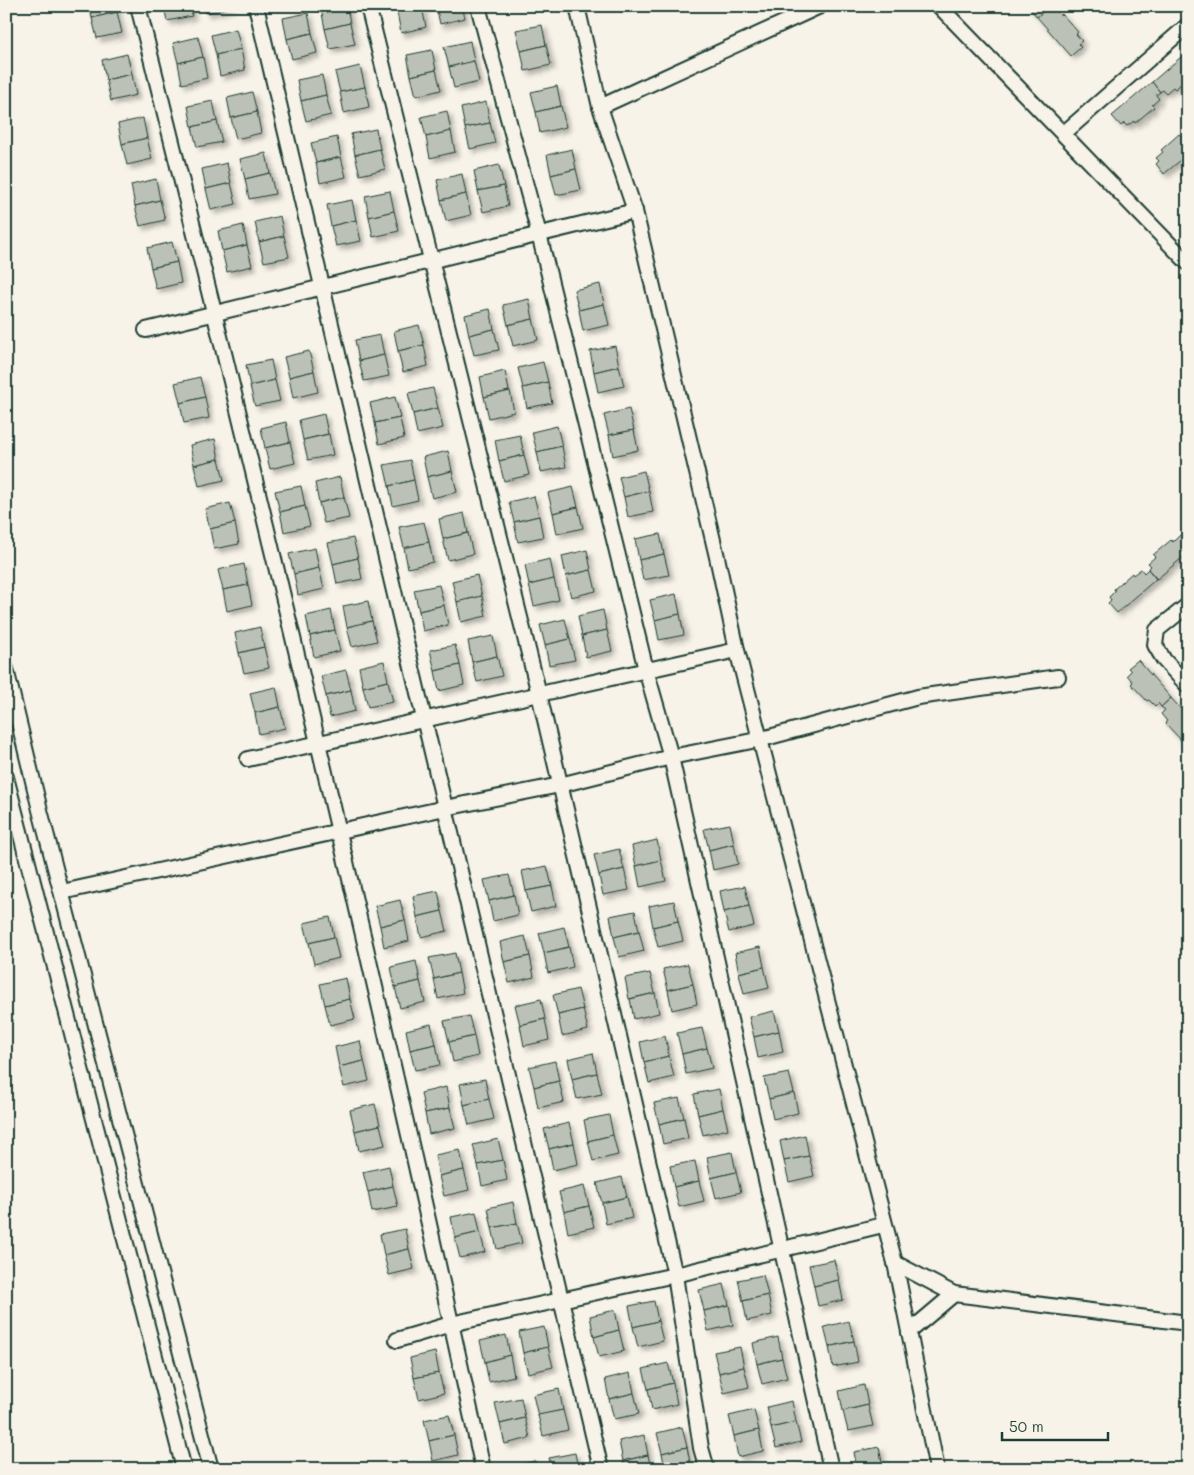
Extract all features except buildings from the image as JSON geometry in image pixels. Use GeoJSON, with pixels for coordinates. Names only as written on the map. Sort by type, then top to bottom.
{"type":"FeatureCollection","features":[{"type":"Feature","properties":{"kind":"street"},"geometry":{"type":"LineString","coordinates":[[138,6],[215,313],[338,831],[483,1469]]}},
{"type":"Feature","properties":{"kind":"street"},"geometry":{"type":"LineString","coordinates":[[256,6],[602,1469]]}},
{"type":"Feature","properties":{"kind":"street"},"geometry":{"type":"LineString","coordinates":[[368,6],[539,694],[675,1275],[701,1448],[707,1469]]}},
{"type":"Feature","properties":{"kind":"street"},"geometry":{"type":"LineString","coordinates":[[478,6],[539,234],[646,670],[671,757],[831,1469]]}},
{"type":"Feature","properties":{"kind":"street"},"geometry":{"type":"LineString","coordinates":[[577,6],[600,107],[635,211],[718,557],[737,650],[762,738],[894,1263],[937,1469]]}},
{"type":"Feature","properties":{"kind":"street"},"geometry":{"type":"LineString","coordinates":[[600,107],[820,6]]}},
{"type":"Feature","properties":{"kind":"street"},"geometry":{"type":"LineString","coordinates":[[939,6],[1188,263]]}},
{"type":"Feature","properties":{"kind":"street"},"geometry":{"type":"LineString","coordinates":[[1063,134],[1188,25]]}},
{"type":"Feature","properties":{"kind":"street"},"geometry":{"type":"LineString","coordinates":[[146,330],[635,211]]}},
{"type":"Feature","properties":{"kind":"street"},"geometry":{"type":"LineString","coordinates":[[1188,605],[1157,630],[1155,646],[1164,660],[1188,686]]}},
{"type":"Feature","properties":{"kind":"street"},"geometry":{"type":"LineString","coordinates":[[248,759],[737,650]]}},
{"type":"Feature","properties":{"kind":"street"},"geometry":{"type":"LineString","coordinates":[[6,669],[212,1469]]}},
{"type":"Feature","properties":{"kind":"street"},"geometry":{"type":"LineString","coordinates":[[62,892],[445,808],[560,785],[671,757],[762,738],[918,698],[1058,677]]}},
{"type":"Feature","properties":{"kind":"street"},"geometry":{"type":"LineString","coordinates":[[6,777],[184,1469]]}},
{"type":"Feature","properties":{"kind":"street"},"geometry":{"type":"LineString","coordinates":[[397,1340],[451,1324],[675,1275],[883,1225]]}},
{"type":"Feature","properties":{"kind":"street"},"geometry":{"type":"LineString","coordinates":[[894,1263],[954,1294],[1188,1323]]}},
{"type":"Feature","properties":{"kind":"street"},"geometry":{"type":"LineString","coordinates":[[909,1332],[954,1294]]}}]}
